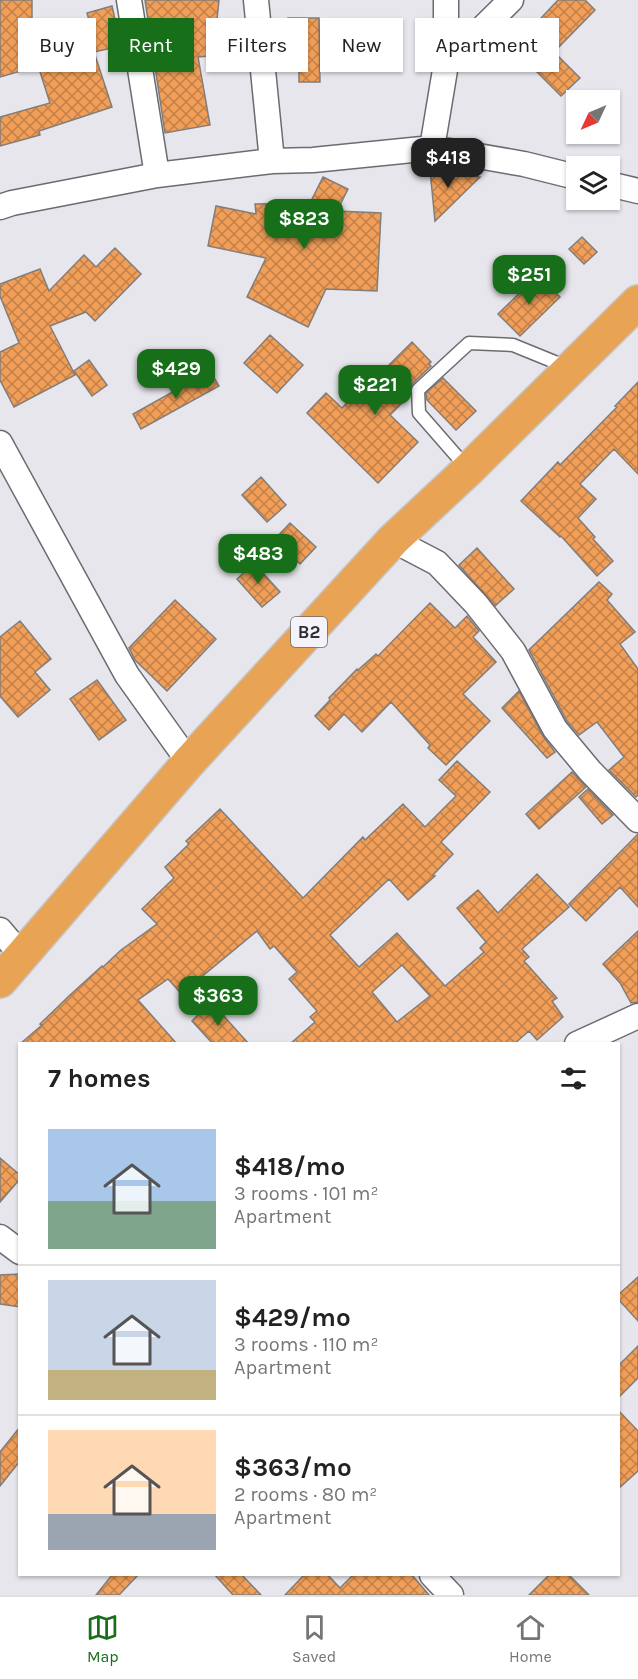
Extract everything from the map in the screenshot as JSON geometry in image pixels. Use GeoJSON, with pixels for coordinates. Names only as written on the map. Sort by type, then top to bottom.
{"type":"FeatureCollection","features":[{"type":"Feature","properties":{"kind":"highway","name":"B2"},"geometry":{"type":"LineString","coordinates":[[0,981],[189,762],[393,540],[468,470],[638,302]]}},
{"type":"Feature","properties":{"kind":"street"},"geometry":{"type":"LineString","coordinates":[[129,0],[157,175]]}},
{"type":"Feature","properties":{"kind":"street"},"geometry":{"type":"LineString","coordinates":[[256,0],[272,161]]}},
{"type":"Feature","properties":{"kind":"street"},"geometry":{"type":"LineString","coordinates":[[446,0],[446,18]]}},
{"type":"Feature","properties":{"kind":"street"},"geometry":{"type":"LineString","coordinates":[[493,18],[511,0]]}},
{"type":"Feature","properties":{"kind":"street"},"geometry":{"type":"LineString","coordinates":[[432,148],[445,72]]}},
{"type":"Feature","properties":{"kind":"street"},"geometry":{"type":"LineString","coordinates":[[0,207],[157,175],[272,161],[313,160],[432,148],[524,164],[566,174]]}},
{"type":"Feature","properties":{"kind":"street"},"geometry":{"type":"LineString","coordinates":[[620,187],[638,191]]}},
{"type":"Feature","properties":{"kind":"street"},"geometry":{"type":"LineString","coordinates":[[0,443],[127,675],[189,762]]}},
{"type":"Feature","properties":{"kind":"street"},"geometry":{"type":"LineString","coordinates":[[393,540],[437,563],[476,604],[513,651],[555,729],[590,771],[638,820]]}},
{"type":"Feature","properties":{"kind":"street"},"geometry":{"type":"LineString","coordinates":[[0,930],[22,956]]}},
{"type":"Feature","properties":{"kind":"street"},"geometry":{"type":"LineString","coordinates":[[581,1042],[638,1016]]}},
{"type":"Feature","properties":{"kind":"street"},"geometry":{"type":"LineString","coordinates":[[0,1237],[18,1250]]}},
{"type":"Feature","properties":{"kind":"street"},"geometry":{"type":"LineString","coordinates":[[433,1576],[451,1595]]}},
{"type":"Feature","properties":{"kind":"lane"},"geometry":{"type":"LineString","coordinates":[[468,470],[419,414],[418,390],[469,343],[513,345],[571,369]]}},
{"type":"Feature","properties":{"kind":"building"},"geometry":{"type":"Polygon","coordinates":[[[0,0],[32,0],[32,18],[18,18],[18,72],[0,77],[0,0]]]}},
{"type":"Feature","properties":{"kind":"building"},"geometry":{"type":"Polygon","coordinates":[[[145,0],[219,0],[217,18],[206,18],[206,56],[198,57],[210,125],[165,133],[156,72],[194,72],[194,18],[148,18],[145,0]]]}},
{"type":"Feature","properties":{"kind":"building"},"geometry":{"type":"Polygon","coordinates":[[[558,0],[585,0],[595,10],[559,47],[559,18],[541,18],[558,0]]]}},
{"type":"Feature","properties":{"kind":"building"},"geometry":{"type":"Polygon","coordinates":[[[112,6],[115,18],[108,18],[108,49],[96,52],[96,18],[88,18],[87,13],[112,6]]]}},
{"type":"Feature","properties":{"kind":"building"},"geometry":{"type":"Polygon","coordinates":[[[308,18],[319,18],[320,82],[299,82],[299,72],[308,72],[308,18]]]}},
{"type":"Feature","properties":{"kind":"building"},"geometry":{"type":"Polygon","coordinates":[[[559,57],[580,78],[561,96],[537,72],[559,72],[559,57]]]}},
{"type":"Feature","properties":{"kind":"building"},"geometry":{"type":"Polygon","coordinates":[[[96,58],[112,107],[39,131],[40,135],[0,146],[0,117],[50,103],[40,72],[96,72],[96,58]]]}},
{"type":"Feature","properties":{"kind":"building"},"geometry":{"type":"Polygon","coordinates":[[[430,170],[480,177],[435,221],[430,170]]]}},
{"type":"Feature","properties":{"kind":"building"},"geometry":{"type":"Polygon","coordinates":[[[323,177],[348,189],[337,211],[381,213],[377,291],[326,289],[308,327],[247,297],[266,258],[208,246],[216,206],[256,214],[255,204],[310,203],[323,177]]]}},
{"type":"Feature","properties":{"kind":"building"},"geometry":{"type":"Polygon","coordinates":[[[582,237],[597,252],[584,264],[569,249],[582,237]]]}},
{"type":"Feature","properties":{"kind":"building"},"geometry":{"type":"Polygon","coordinates":[[[115,248],[141,274],[95,321],[86,312],[50,326],[75,375],[14,407],[0,380],[0,352],[19,343],[0,296],[0,284],[40,269],[49,291],[84,255],[96,267],[115,248]]]}},
{"type":"Feature","properties":{"kind":"building"},"geometry":{"type":"Polygon","coordinates":[[[538,275],[560,297],[520,336],[498,314],[538,275]]]}},
{"type":"Feature","properties":{"kind":"building"},"geometry":{"type":"Polygon","coordinates":[[[270,335],[303,365],[277,393],[244,363],[270,335]]]}},
{"type":"Feature","properties":{"kind":"building"},"geometry":{"type":"Polygon","coordinates":[[[412,342],[431,362],[429,364],[431,366],[412,384],[410,395],[390,415],[418,442],[378,483],[307,413],[326,393],[342,408],[362,387],[364,390],[412,342]]]}},
{"type":"Feature","properties":{"kind":"building"},"geometry":{"type":"Polygon","coordinates":[[[89,360],[107,385],[92,396],[74,371],[89,360]]]}},
{"type":"Feature","properties":{"kind":"building"},"geometry":{"type":"Polygon","coordinates":[[[210,371],[219,386],[141,429],[133,414],[210,371]]]}},
{"type":"Feature","properties":{"kind":"building"},"geometry":{"type":"Polygon","coordinates":[[[443,378],[476,411],[456,430],[427,400],[426,393],[443,378]]]}},
{"type":"Feature","properties":{"kind":"building"},"geometry":{"type":"Polygon","coordinates":[[[638,382],[638,474],[614,449],[580,484],[596,499],[578,518],[613,561],[597,576],[561,536],[521,501],[558,462],[560,465],[617,407],[615,406],[638,382]]]}},
{"type":"Feature","properties":{"kind":"building"},"geometry":{"type":"Polygon","coordinates":[[[261,477],[286,505],[267,522],[242,495],[261,477]]]}},
{"type":"Feature","properties":{"kind":"building"},"geometry":{"type":"Polygon","coordinates":[[[290,523],[316,547],[300,564],[274,540],[290,523]]]}},
{"type":"Feature","properties":{"kind":"building"},"geometry":{"type":"Polygon","coordinates":[[[477,548],[514,589],[495,606],[459,565],[477,548]]]}},
{"type":"Feature","properties":{"kind":"building"},"geometry":{"type":"Polygon","coordinates":[[[254,563],[280,592],[262,607],[237,579],[254,563]]]}},
{"type":"Feature","properties":{"kind":"building"},"geometry":{"type":"Polygon","coordinates":[[[599,582],[612,594],[607,600],[635,632],[620,644],[638,669],[638,795],[636,797],[609,770],[624,757],[597,722],[579,735],[567,721],[529,650],[599,582]]]}},
{"type":"Feature","properties":{"kind":"building"},"geometry":{"type":"Polygon","coordinates":[[[175,600],[216,639],[167,691],[135,660],[129,648],[175,600]]]}},
{"type":"Feature","properties":{"kind":"building"},"geometry":{"type":"Polygon","coordinates":[[[430,603],[455,628],[467,616],[479,631],[473,637],[496,662],[463,694],[490,721],[446,765],[428,748],[430,745],[391,702],[362,732],[344,714],[329,730],[315,716],[357,669],[376,654],[378,656],[430,603]]]}},
{"type":"Feature","properties":{"kind":"building"},"geometry":{"type":"Polygon","coordinates":[[[20,621],[51,659],[35,672],[50,690],[18,717],[0,696],[0,637],[20,621]]]}},
{"type":"Feature","properties":{"kind":"building"},"geometry":{"type":"Polygon","coordinates":[[[97,680],[126,720],[99,740],[70,699],[97,680]]]}},
{"type":"Feature","properties":{"kind":"building"},"geometry":{"type":"Polygon","coordinates":[[[519,691],[543,736],[555,752],[547,758],[502,708],[519,691]]]}},
{"type":"Feature","properties":{"kind":"building"},"geometry":{"type":"Polygon","coordinates":[[[457,761],[490,792],[441,842],[453,854],[433,875],[435,876],[408,900],[389,879],[330,935],[359,967],[397,933],[445,986],[484,952],[480,948],[486,942],[457,908],[478,890],[498,913],[537,874],[569,907],[522,949],[529,957],[524,961],[557,998],[552,1001],[563,1017],[537,1040],[529,1031],[516,1042],[292,1042],[315,1022],[310,1017],[317,1011],[289,979],[297,972],[274,946],[270,949],[257,931],[199,979],[204,986],[187,1000],[168,979],[138,1000],[175,1042],[22,1042],[102,966],[157,924],[142,909],[174,878],[165,867],[189,844],[186,841],[220,809],[303,898],[363,837],[365,840],[403,804],[425,827],[456,796],[439,780],[457,761]],[[402,965],[372,992],[397,1022],[430,996],[402,965]]]}},
{"type":"Feature","properties":{"kind":"building"},"geometry":{"type":"Polygon","coordinates":[[[572,772],[586,787],[539,829],[526,814],[572,772]]]}},
{"type":"Feature","properties":{"kind":"building"},"geometry":{"type":"Polygon","coordinates":[[[588,789],[613,815],[602,824],[579,797],[588,789]]]}},
{"type":"Feature","properties":{"kind":"building"},"geometry":{"type":"Polygon","coordinates":[[[638,834],[638,907],[620,887],[586,921],[569,904],[638,834]]]}},
{"type":"Feature","properties":{"kind":"building"},"geometry":{"type":"Polygon","coordinates":[[[638,931],[638,1002],[631,1003],[620,983],[603,964],[638,931]]]}},
{"type":"Feature","properties":{"kind":"building"},"geometry":{"type":"Polygon","coordinates":[[[211,1002],[247,1042],[211,1042],[192,1021],[211,1002]]]}},
{"type":"Feature","properties":{"kind":"building"},"geometry":{"type":"Polygon","coordinates":[[[0,1158],[18,1173],[18,1181],[0,1202],[0,1158]]]}},
{"type":"Feature","properties":{"kind":"building"},"geometry":{"type":"Polygon","coordinates":[[[18,1274],[18,1307],[0,1304],[0,1275],[18,1274]]]}},
{"type":"Feature","properties":{"kind":"building"},"geometry":{"type":"Polygon","coordinates":[[[638,1277],[638,1321],[620,1301],[620,1293],[638,1277]]]}},
{"type":"Feature","properties":{"kind":"building"},"geometry":{"type":"Polygon","coordinates":[[[638,1346],[638,1378],[620,1396],[620,1364],[638,1346]]]}},
{"type":"Feature","properties":{"kind":"building"},"geometry":{"type":"Polygon","coordinates":[[[620,1412],[638,1431],[638,1471],[620,1487],[620,1412]]]}},
{"type":"Feature","properties":{"kind":"building"},"geometry":{"type":"Polygon","coordinates":[[[18,1430],[18,1464],[0,1486],[0,1452],[18,1430]]]}},
{"type":"Feature","properties":{"kind":"building"},"geometry":{"type":"Polygon","coordinates":[[[111,1576],[137,1576],[119,1595],[96,1595],[111,1576]]]}},
{"type":"Feature","properties":{"kind":"building"},"geometry":{"type":"Polygon","coordinates":[[[216,1576],[243,1576],[261,1595],[233,1595],[216,1576]]]}},
{"type":"Feature","properties":{"kind":"building"},"geometry":{"type":"Polygon","coordinates":[[[303,1576],[329,1576],[340,1588],[352,1576],[413,1576],[429,1595],[285,1595],[303,1576]]]}},
{"type":"Feature","properties":{"kind":"building"},"geometry":{"type":"Polygon","coordinates":[[[548,1576],[570,1576],[589,1595],[529,1595],[548,1576]]]}}]}
